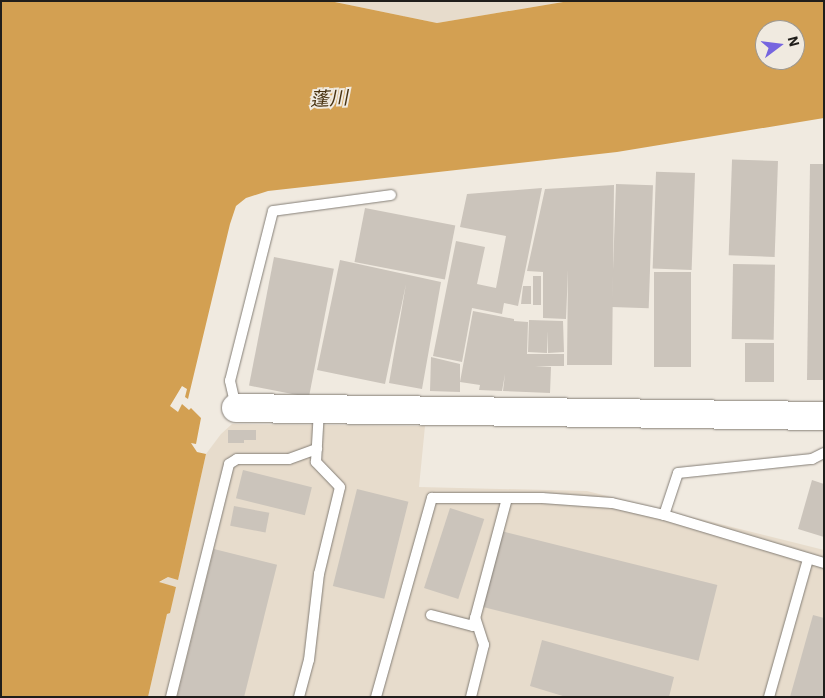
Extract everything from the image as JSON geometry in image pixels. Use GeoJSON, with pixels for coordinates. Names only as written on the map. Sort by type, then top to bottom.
{"type":"FeatureCollection","features":[{"type":"Feature","properties":{"kind":"street"},"geometry":{"type":"LineString","coordinates":[[236,408],[824,416]]}},
{"type":"Feature","properties":{"kind":"lane"},"geometry":{"type":"LineString","coordinates":[[236,408],[230,380],[272,211],[391,195]]}},
{"type":"Feature","properties":{"kind":"lane"},"geometry":{"type":"LineString","coordinates":[[298,697],[309,660],[319,574],[340,487],[316,462],[319,409]]}},
{"type":"Feature","properties":{"kind":"lane"},"geometry":{"type":"LineString","coordinates":[[171,697],[229,464],[237,459],[289,459],[317,449]]}},
{"type":"Feature","properties":{"kind":"lane"},"geometry":{"type":"LineString","coordinates":[[664,515],[678,473],[812,459],[824,453]]}},
{"type":"Feature","properties":{"kind":"lane"},"geometry":{"type":"LineString","coordinates":[[376,697],[432,498],[542,498],[612,503],[664,515],[824,563]]}},
{"type":"Feature","properties":{"kind":"lane"},"geometry":{"type":"LineString","coordinates":[[432,615],[473,626],[507,498]]}},
{"type":"Feature","properties":{"kind":"lane"},"geometry":{"type":"LineString","coordinates":[[769,697],[808,559]]}},
{"type":"Feature","properties":{"kind":"lane"},"geometry":{"type":"LineString","coordinates":[[471,697],[484,645],[475,617]]}},
{"type":"Feature","properties":{"kind":"shaded area"},"geometry":{"type":"Polygon","coordinates":[[[330,1],[569,1],[437,23],[330,1]]]}},
{"type":"Feature","properties":{"kind":"shaded area"},"geometry":{"type":"Polygon","coordinates":[[[232,424],[425,426],[419,487],[587,491],[824,550],[824,697],[148,697],[167,614],[176,587],[159,583],[168,577],[178,579],[206,454],[221,434],[232,424]]]}},
{"type":"Feature","properties":{"kind":"water","name":"蓬川"},"geometry":{"type":"Polygon","coordinates":[[[1,1],[330,1],[437,23],[569,1],[824,1],[824,118],[617,152],[268,191],[246,198],[236,206],[188,399],[185,397],[187,389],[182,386],[170,406],[178,412],[182,404],[189,410],[191,408],[201,418],[196,444],[191,443],[197,452],[206,454],[178,580],[168,577],[159,582],[176,587],[170,613],[167,614],[148,697],[1,697],[1,1]]]}},
{"type":"Feature","properties":{"kind":"building"},"geometry":{"type":"Polygon","coordinates":[[[732,159],[778,161],[775,257],[729,255],[732,159]]]}},
{"type":"Feature","properties":{"kind":"building"},"geometry":{"type":"Polygon","coordinates":[[[810,164],[824,164],[824,380],[807,380],[810,164]]]}},
{"type":"Feature","properties":{"kind":"building"},"geometry":{"type":"Polygon","coordinates":[[[656,172],[695,173],[692,270],[653,269],[656,172]]]}},
{"type":"Feature","properties":{"kind":"building"},"geometry":{"type":"Polygon","coordinates":[[[616,184],[653,185],[649,308],[612,307],[616,184]]]}},
{"type":"Feature","properties":{"kind":"building"},"geometry":{"type":"Polygon","coordinates":[[[614,185],[612,365],[567,365],[568,270],[566,319],[543,318],[543,272],[527,271],[545,189],[614,185]]]}},
{"type":"Feature","properties":{"kind":"building"},"geometry":{"type":"Polygon","coordinates":[[[542,188],[518,306],[504,303],[502,314],[472,308],[462,362],[433,356],[456,241],[485,247],[477,284],[496,288],[506,236],[460,227],[467,194],[542,188]]]}},
{"type":"Feature","properties":{"kind":"building"},"geometry":{"type":"Polygon","coordinates":[[[365,208],[455,226],[445,280],[355,262],[365,208]]]}},
{"type":"Feature","properties":{"kind":"building"},"geometry":{"type":"Polygon","coordinates":[[[274,257],[334,269],[309,397],[249,386],[274,257]]]}},
{"type":"Feature","properties":{"kind":"building"},"geometry":{"type":"Polygon","coordinates":[[[340,260],[441,282],[422,389],[389,383],[406,284],[385,384],[317,370],[340,260]]]}},
{"type":"Feature","properties":{"kind":"building"},"geometry":{"type":"Polygon","coordinates":[[[733,264],[775,265],[774,340],[732,339],[733,264]]]}},
{"type":"Feature","properties":{"kind":"building"},"geometry":{"type":"Polygon","coordinates":[[[654,272],[691,272],[691,367],[654,367],[654,272]]]}},
{"type":"Feature","properties":{"kind":"building"},"geometry":{"type":"Polygon","coordinates":[[[533,276],[541,276],[541,305],[533,305],[533,276]]]}},
{"type":"Feature","properties":{"kind":"building"},"geometry":{"type":"Polygon","coordinates":[[[523,286],[531,286],[531,304],[521,304],[523,286]]]}},
{"type":"Feature","properties":{"kind":"building"},"geometry":{"type":"Polygon","coordinates":[[[473,311],[514,319],[514,321],[528,322],[527,354],[564,354],[564,366],[535,366],[551,367],[550,393],[503,391],[505,374],[502,391],[479,390],[480,385],[460,382],[473,311]]]}},
{"type":"Feature","properties":{"kind":"building"},"geometry":{"type":"Polygon","coordinates":[[[529,320],[563,321],[564,352],[548,353],[547,331],[547,353],[528,352],[529,320]]]}},
{"type":"Feature","properties":{"kind":"building"},"geometry":{"type":"Polygon","coordinates":[[[745,343],[774,343],[774,382],[745,382],[745,343]]]}},
{"type":"Feature","properties":{"kind":"building"},"geometry":{"type":"Polygon","coordinates":[[[431,357],[460,364],[460,392],[430,391],[431,357]]]}},
{"type":"Feature","properties":{"kind":"building"},"geometry":{"type":"Polygon","coordinates":[[[228,430],[256,430],[256,440],[244,440],[244,443],[228,443],[228,430]]]}},
{"type":"Feature","properties":{"kind":"building"},"geometry":{"type":"Polygon","coordinates":[[[243,470],[312,487],[305,515],[236,498],[243,470]]]}},
{"type":"Feature","properties":{"kind":"building"},"geometry":{"type":"Polygon","coordinates":[[[812,480],[824,484],[824,537],[798,529],[812,480]]]}},
{"type":"Feature","properties":{"kind":"building"},"geometry":{"type":"Polygon","coordinates":[[[357,489],[408,502],[384,599],[333,586],[357,489]]]}},
{"type":"Feature","properties":{"kind":"building"},"geometry":{"type":"Polygon","coordinates":[[[234,506],[269,513],[266,533],[230,526],[234,506]]]}},
{"type":"Feature","properties":{"kind":"building"},"geometry":{"type":"Polygon","coordinates":[[[450,508],[484,519],[458,599],[424,588],[450,508]]]}},
{"type":"Feature","properties":{"kind":"building"},"geometry":{"type":"Polygon","coordinates":[[[501,531],[717,585],[699,661],[482,607],[501,531]]]}},
{"type":"Feature","properties":{"kind":"building"},"geometry":{"type":"Polygon","coordinates":[[[214,549],[277,565],[244,697],[177,696],[214,549]]]}},
{"type":"Feature","properties":{"kind":"building"},"geometry":{"type":"Polygon","coordinates":[[[813,615],[824,618],[824,697],[790,697],[813,615]]]}},
{"type":"Feature","properties":{"kind":"building"},"geometry":{"type":"Polygon","coordinates":[[[542,640],[674,677],[669,697],[566,697],[530,686],[542,640]]]}}]}
